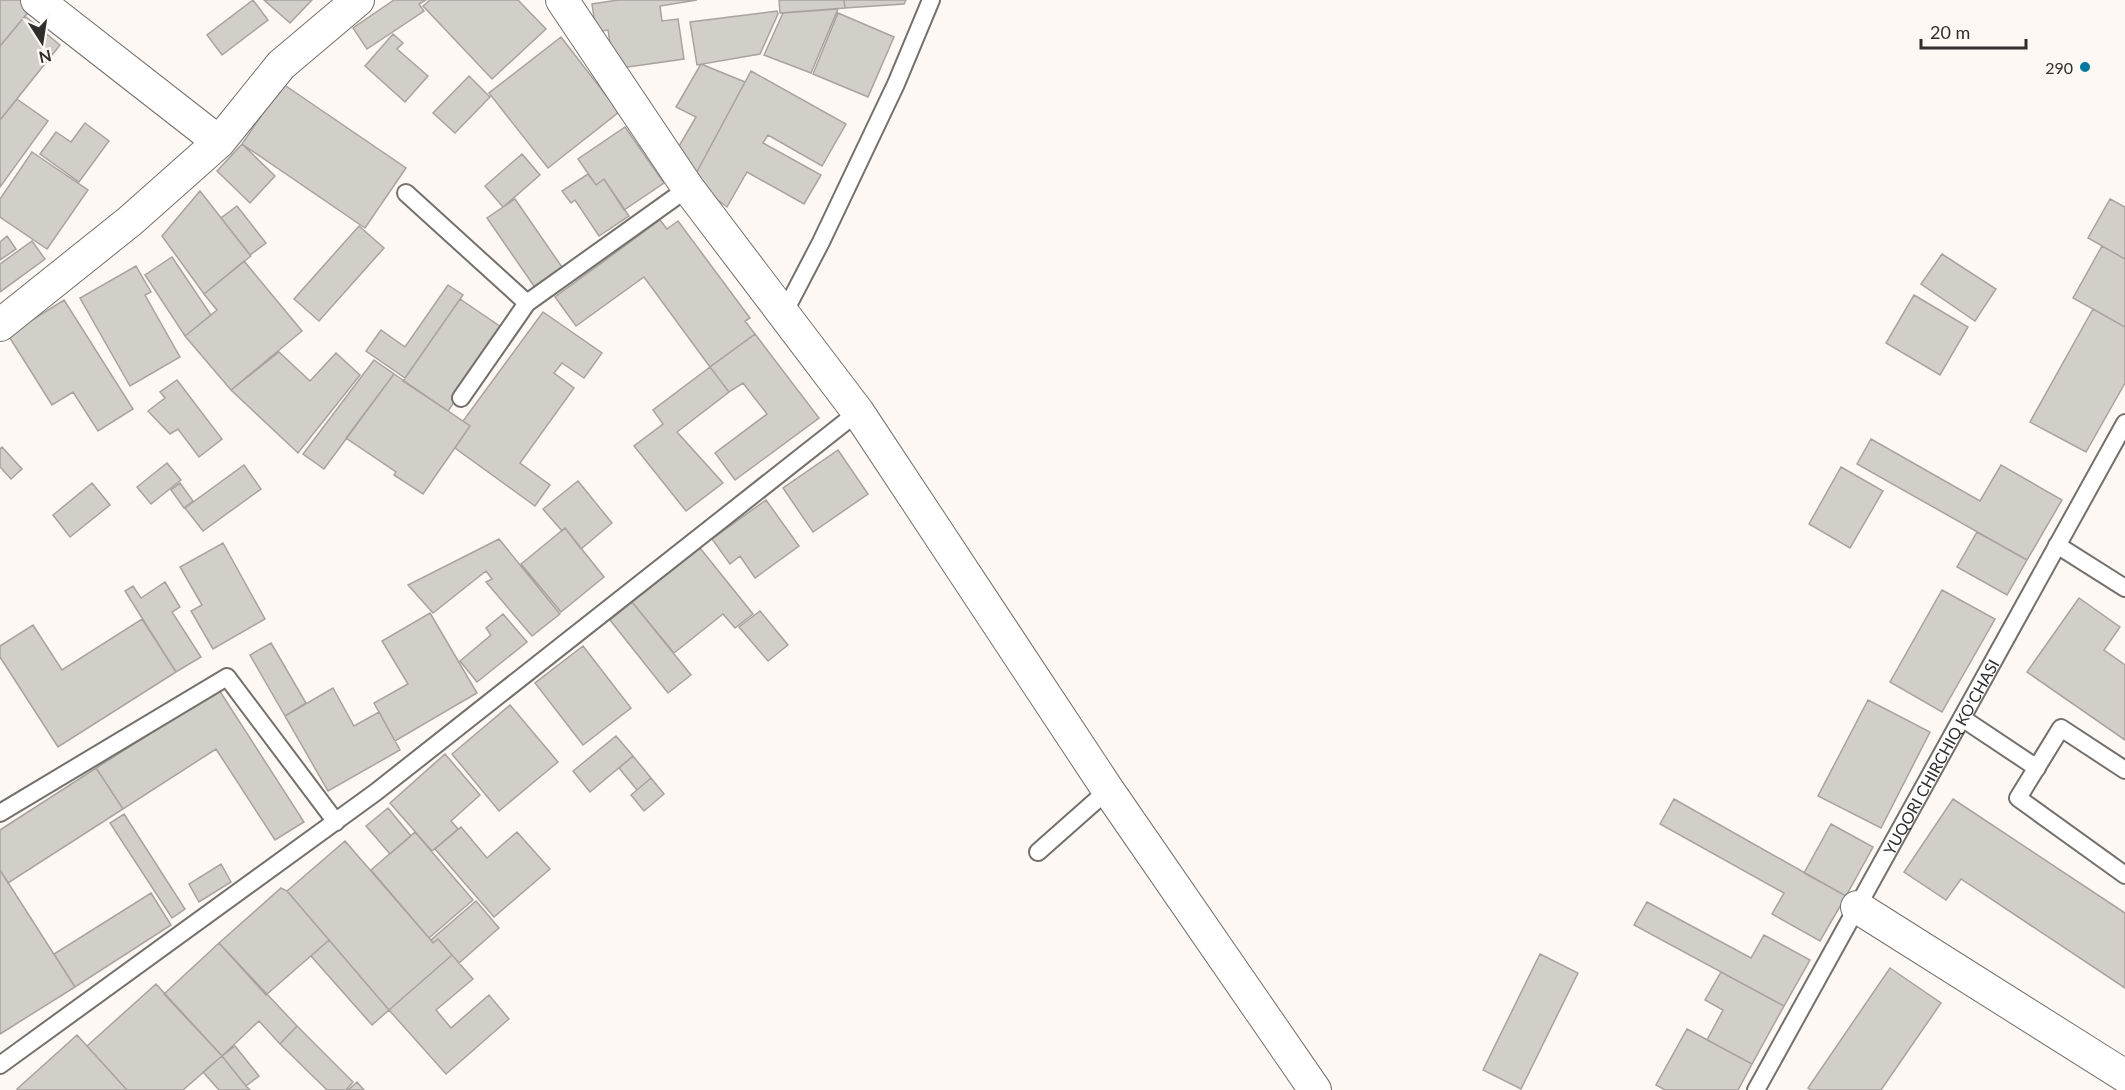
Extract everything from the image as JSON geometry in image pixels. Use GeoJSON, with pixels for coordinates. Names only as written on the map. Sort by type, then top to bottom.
{"type":"FeatureCollection","features":[{"type":"Feature","properties":{"kind":"street"},"geometry":{"type":"LineString","coordinates":[[37,0],[219,142]]}},
{"type":"Feature","properties":{"kind":"street"},"geometry":{"type":"LineString","coordinates":[[0,325],[130,221],[219,142],[281,65],[358,0]]}},
{"type":"Feature","properties":{"kind":"street"},"geometry":{"type":"LineString","coordinates":[[562,0],[688,188],[858,412],[1108,790],[1315,1090]]}},
{"type":"Feature","properties":{"kind":"street"},"geometry":{"type":"LineString","coordinates":[[1857,907],[2125,1076]]}},
{"type":"Feature","properties":{"kind":"lane"},"geometry":{"type":"LineString","coordinates":[[784,313],[896,84],[931,0]]}},
{"type":"Feature","properties":{"kind":"lane"},"geometry":{"type":"LineString","coordinates":[[461,398],[526,303],[688,188]]}},
{"type":"Feature","properties":{"kind":"lane"},"geometry":{"type":"LineString","coordinates":[[406,193],[526,303]]}},
{"type":"Feature","properties":{"kind":"lane"},"geometry":{"type":"LineString","coordinates":[[0,1065],[395,778],[858,412]]}},
{"type":"Feature","properties":{"kind":"lane","name":"YUQORI CHIRCHIQ KO'CHASI"},"geometry":{"type":"LineString","coordinates":[[1756,1090],[2125,423]]}},
{"type":"Feature","properties":{"kind":"lane"},"geometry":{"type":"LineString","coordinates":[[2057,545],[2125,588]]}},
{"type":"Feature","properties":{"kind":"lane"},"geometry":{"type":"LineString","coordinates":[[0,813],[227,677],[336,822]]}},
{"type":"Feature","properties":{"kind":"lane"},"geometry":{"type":"LineString","coordinates":[[1962,718],[2037,768]]}},
{"type":"Feature","properties":{"kind":"lane"},"geometry":{"type":"LineString","coordinates":[[2125,770],[2061,728],[2018,798],[2125,875]]}},
{"type":"Feature","properties":{"kind":"lane"},"geometry":{"type":"LineString","coordinates":[[1038,852],[1108,790]]}},
{"type":"Feature","properties":{"kind":"building"},"geometry":{"type":"Polygon","coordinates":[[[0,0],[20,0],[31,9],[0,46],[0,0]]]}},
{"type":"Feature","properties":{"kind":"building"},"geometry":{"type":"Polygon","coordinates":[[[253,0],[268,20],[222,55],[207,35],[253,0]]]}},
{"type":"Feature","properties":{"kind":"building"},"geometry":{"type":"Polygon","coordinates":[[[264,0],[312,0],[290,23],[264,0]]]}},
{"type":"Feature","properties":{"kind":"building"},"geometry":{"type":"Polygon","coordinates":[[[394,0],[426,0],[419,4],[424,11],[367,49],[353,28],[394,0]]]}},
{"type":"Feature","properties":{"kind":"building"},"geometry":{"type":"Polygon","coordinates":[[[430,0],[518,0],[546,29],[492,79],[423,6],[430,0]]]}},
{"type":"Feature","properties":{"kind":"building"},"geometry":{"type":"Polygon","coordinates":[[[618,0],[697,0],[660,6],[662,21],[678,19],[684,59],[614,69],[608,30],[596,32],[592,4],[618,0]]]}},
{"type":"Feature","properties":{"kind":"building"},"geometry":{"type":"Polygon","coordinates":[[[779,0],[844,0],[845,8],[780,13],[779,0]]]}},
{"type":"Feature","properties":{"kind":"building"},"geometry":{"type":"Polygon","coordinates":[[[844,0],[906,0],[904,4],[845,8],[844,0]]]}},
{"type":"Feature","properties":{"kind":"building"},"geometry":{"type":"Polygon","coordinates":[[[838,9],[811,73],[764,55],[783,13],[838,9]]]}},
{"type":"Feature","properties":{"kind":"building"},"geometry":{"type":"Polygon","coordinates":[[[777,11],[778,14],[760,54],[697,65],[690,22],[777,11]]]}},
{"type":"Feature","properties":{"kind":"building"},"geometry":{"type":"Polygon","coordinates":[[[838,13],[894,37],[868,97],[813,74],[838,13]]]}},
{"type":"Feature","properties":{"kind":"building"},"geometry":{"type":"Polygon","coordinates":[[[25,16],[60,45],[0,120],[0,46],[25,16]]]}},
{"type":"Feature","properties":{"kind":"building"},"geometry":{"type":"Polygon","coordinates":[[[393,34],[403,43],[397,49],[428,76],[405,102],[365,66],[393,34]]]}},
{"type":"Feature","properties":{"kind":"building"},"geometry":{"type":"Polygon","coordinates":[[[561,37],[619,112],[548,168],[489,93],[561,37]]]}},
{"type":"Feature","properties":{"kind":"building"},"geometry":{"type":"Polygon","coordinates":[[[701,64],[745,82],[692,181],[675,153],[696,117],[676,107],[701,64]]]}},
{"type":"Feature","properties":{"kind":"building"},"geometry":{"type":"Polygon","coordinates":[[[751,71],[846,124],[822,166],[768,135],[763,143],[821,175],[804,204],[747,172],[727,207],[692,181],[751,71]]]}},
{"type":"Feature","properties":{"kind":"building"},"geometry":{"type":"Polygon","coordinates":[[[469,76],[490,97],[455,133],[433,113],[469,76]]]}},
{"type":"Feature","properties":{"kind":"building"},"geometry":{"type":"Polygon","coordinates":[[[283,84],[406,168],[365,228],[242,144],[283,84]]]}},
{"type":"Feature","properties":{"kind":"building"},"geometry":{"type":"Polygon","coordinates":[[[17,99],[48,121],[0,187],[0,120],[17,99]]]}},
{"type":"Feature","properties":{"kind":"building"},"geometry":{"type":"Polygon","coordinates":[[[85,123],[109,141],[79,182],[40,154],[56,132],[71,142],[85,123]]]}},
{"type":"Feature","properties":{"kind":"building"},"geometry":{"type":"Polygon","coordinates":[[[625,127],[664,183],[624,210],[604,179],[596,185],[578,159],[625,127]]]}},
{"type":"Feature","properties":{"kind":"building"},"geometry":{"type":"Polygon","coordinates":[[[242,144],[275,176],[250,203],[217,171],[242,144]]]}},
{"type":"Feature","properties":{"kind":"building"},"geometry":{"type":"Polygon","coordinates":[[[32,152],[88,190],[47,249],[0,217],[0,199],[32,152]]]}},
{"type":"Feature","properties":{"kind":"building"},"geometry":{"type":"Polygon","coordinates":[[[522,154],[540,175],[503,207],[485,186],[522,154]]]}},
{"type":"Feature","properties":{"kind":"building"},"geometry":{"type":"Polygon","coordinates":[[[588,174],[596,185],[604,179],[629,216],[599,236],[575,200],[571,203],[562,191],[588,174]]]}},
{"type":"Feature","properties":{"kind":"building"},"geometry":{"type":"Polygon","coordinates":[[[200,191],[251,256],[204,294],[162,236],[200,191]]]}},
{"type":"Feature","properties":{"kind":"building"},"geometry":{"type":"Polygon","coordinates":[[[515,199],[564,270],[536,289],[487,218],[515,199]]]}},
{"type":"Feature","properties":{"kind":"building"},"geometry":{"type":"Polygon","coordinates":[[[2110,199],[2125,207],[2125,259],[2088,238],[2110,199]]]}},
{"type":"Feature","properties":{"kind":"building"},"geometry":{"type":"Polygon","coordinates":[[[237,206],[266,243],[250,255],[221,218],[237,206]]]}},
{"type":"Feature","properties":{"kind":"building"},"geometry":{"type":"Polygon","coordinates":[[[660,220],[667,229],[678,221],[750,318],[745,321],[755,334],[710,367],[644,277],[576,326],[555,297],[660,220]]]}},
{"type":"Feature","properties":{"kind":"building"},"geometry":{"type":"Polygon","coordinates":[[[359,226],[384,248],[319,321],[294,299],[359,226]]]}},
{"type":"Feature","properties":{"kind":"building"},"geometry":{"type":"Polygon","coordinates":[[[7,236],[16,249],[0,260],[0,242],[7,236]]]}},
{"type":"Feature","properties":{"kind":"building"},"geometry":{"type":"Polygon","coordinates":[[[32,241],[45,259],[0,292],[0,264],[32,241]]]}},
{"type":"Feature","properties":{"kind":"building"},"geometry":{"type":"Polygon","coordinates":[[[2102,246],[2125,259],[2125,327],[2073,298],[2102,246]]]}},
{"type":"Feature","properties":{"kind":"building"},"geometry":{"type":"Polygon","coordinates":[[[1942,254],[1996,289],[1975,321],[1921,284],[1942,254]]]}},
{"type":"Feature","properties":{"kind":"building"},"geometry":{"type":"Polygon","coordinates":[[[172,257],[211,315],[185,336],[145,275],[172,257]]]}},
{"type":"Feature","properties":{"kind":"building"},"geometry":{"type":"Polygon","coordinates":[[[244,261],[302,331],[231,390],[185,336],[217,310],[204,294],[244,261]]]}},
{"type":"Feature","properties":{"kind":"building"},"geometry":{"type":"Polygon","coordinates":[[[136,266],[151,292],[145,295],[180,357],[130,386],[80,298],[136,266]]]}},
{"type":"Feature","properties":{"kind":"building"},"geometry":{"type":"Polygon","coordinates":[[[448,285],[463,295],[405,378],[366,351],[381,330],[405,347],[448,285]]]}},
{"type":"Feature","properties":{"kind":"building"},"geometry":{"type":"Polygon","coordinates":[[[1914,295],[1968,327],[1940,375],[1886,343],[1914,295]]]}},
{"type":"Feature","properties":{"kind":"building"},"geometry":{"type":"Polygon","coordinates":[[[460,299],[504,329],[448,411],[403,381],[460,299]]]}},
{"type":"Feature","properties":{"kind":"building"},"geometry":{"type":"Polygon","coordinates":[[[64,300],[133,409],[98,431],[73,392],[52,405],[8,335],[64,300]]]}},
{"type":"Feature","properties":{"kind":"building"},"geometry":{"type":"Polygon","coordinates":[[[2093,309],[2125,327],[2125,383],[2086,452],[2030,422],[2093,309]]]}},
{"type":"Feature","properties":{"kind":"building"},"geometry":{"type":"Polygon","coordinates":[[[543,312],[602,353],[584,378],[562,363],[554,373],[574,388],[520,463],[550,485],[535,506],[455,448],[470,426],[463,421],[543,312]]]}},
{"type":"Feature","properties":{"kind":"building"},"geometry":{"type":"Polygon","coordinates":[[[755,334],[819,418],[735,480],[715,453],[767,414],[743,383],[729,392],[710,367],[755,334]]]}},
{"type":"Feature","properties":{"kind":"building"},"geometry":{"type":"Polygon","coordinates":[[[279,352],[310,381],[336,353],[360,375],[298,453],[231,390],[279,352]]]}},
{"type":"Feature","properties":{"kind":"building"},"geometry":{"type":"Polygon","coordinates":[[[374,360],[394,374],[324,469],[303,454],[374,360]]]}},
{"type":"Feature","properties":{"kind":"building"},"geometry":{"type":"Polygon","coordinates":[[[710,367],[729,392],[677,432],[723,483],[686,511],[634,446],[663,424],[653,410],[710,367]]]}},
{"type":"Feature","properties":{"kind":"building"},"geometry":{"type":"Polygon","coordinates":[[[394,374],[470,426],[423,494],[394,475],[396,472],[346,438],[394,374]]]}},
{"type":"Feature","properties":{"kind":"building"},"geometry":{"type":"Polygon","coordinates":[[[177,380],[222,439],[199,457],[178,429],[170,434],[148,411],[165,398],[160,392],[177,380]]]}},
{"type":"Feature","properties":{"kind":"building"},"geometry":{"type":"Polygon","coordinates":[[[1871,439],[1980,501],[2001,465],[2062,500],[2027,560],[1857,464],[1871,439]]]}},
{"type":"Feature","properties":{"kind":"building"},"geometry":{"type":"Polygon","coordinates":[[[2,447],[22,469],[11,479],[0,467],[2,447]]]}},
{"type":"Feature","properties":{"kind":"building"},"geometry":{"type":"Polygon","coordinates":[[[838,450],[868,494],[813,532],[783,488],[838,450]]]}},
{"type":"Feature","properties":{"kind":"building"},"geometry":{"type":"Polygon","coordinates":[[[167,463],[181,480],[151,504],[137,487],[167,463]]]}},
{"type":"Feature","properties":{"kind":"building"},"geometry":{"type":"Polygon","coordinates":[[[244,465],[261,489],[203,531],[185,508],[244,465]]]}},
{"type":"Feature","properties":{"kind":"building"},"geometry":{"type":"Polygon","coordinates":[[[1841,467],[1883,491],[1850,548],[1809,524],[1841,467]]]}},
{"type":"Feature","properties":{"kind":"building"},"geometry":{"type":"Polygon","coordinates":[[[578,481],[612,523],[581,549],[565,528],[562,531],[543,509],[578,481]]]}},
{"type":"Feature","properties":{"kind":"building"},"geometry":{"type":"Polygon","coordinates":[[[92,483],[110,505],[70,537],[53,515],[92,483]]]}},
{"type":"Feature","properties":{"kind":"building"},"geometry":{"type":"Polygon","coordinates":[[[180,483],[193,501],[184,508],[171,490],[180,483]]]}},
{"type":"Feature","properties":{"kind":"building"},"geometry":{"type":"Polygon","coordinates":[[[766,500],[799,546],[755,578],[740,556],[730,564],[712,539],[766,500]]]}},
{"type":"Feature","properties":{"kind":"building"},"geometry":{"type":"Polygon","coordinates":[[[565,528],[604,577],[561,612],[521,564],[565,528]]]}},
{"type":"Feature","properties":{"kind":"building"},"geometry":{"type":"Polygon","coordinates":[[[1977,532],[2027,560],[2007,595],[1957,567],[1977,532]]]}},
{"type":"Feature","properties":{"kind":"building"},"geometry":{"type":"Polygon","coordinates":[[[499,539],[560,614],[532,636],[486,582],[492,579],[486,571],[433,613],[408,585],[499,539]]]}},
{"type":"Feature","properties":{"kind":"building"},"geometry":{"type":"Polygon","coordinates":[[[223,543],[265,619],[213,649],[191,611],[202,605],[180,567],[223,543]]]}},
{"type":"Feature","properties":{"kind":"building"},"geometry":{"type":"Polygon","coordinates":[[[700,548],[753,614],[735,628],[723,614],[674,653],[632,602],[700,548]]]}},
{"type":"Feature","properties":{"kind":"building"},"geometry":{"type":"Polygon","coordinates":[[[165,582],[180,607],[172,612],[201,657],[176,672],[125,591],[133,586],[141,598],[165,582]]]}},
{"type":"Feature","properties":{"kind":"building"},"geometry":{"type":"Polygon","coordinates":[[[1942,590],[1995,619],[1942,712],[1890,682],[1942,590]]]}},
{"type":"Feature","properties":{"kind":"building"},"geometry":{"type":"Polygon","coordinates":[[[2079,598],[2120,627],[2104,650],[2125,665],[2125,740],[2027,672],[2079,598]]]}},
{"type":"Feature","properties":{"kind":"building"},"geometry":{"type":"Polygon","coordinates":[[[632,602],[691,675],[668,693],[610,620],[632,602]]]}},
{"type":"Feature","properties":{"kind":"building"},"geometry":{"type":"Polygon","coordinates":[[[760,611],[788,645],[768,661],[739,627],[760,611]]]}},
{"type":"Feature","properties":{"kind":"building"},"geometry":{"type":"Polygon","coordinates":[[[430,613],[477,693],[395,741],[374,703],[408,684],[382,641],[430,613]]]}},
{"type":"Feature","properties":{"kind":"building"},"geometry":{"type":"Polygon","coordinates":[[[503,614],[527,642],[477,682],[460,661],[491,635],[486,628],[503,614]]]}},
{"type":"Feature","properties":{"kind":"building"},"geometry":{"type":"Polygon","coordinates":[[[142,619],[176,672],[58,747],[0,657],[0,646],[33,625],[62,670],[142,619]]]}},
{"type":"Feature","properties":{"kind":"building"},"geometry":{"type":"Polygon","coordinates":[[[271,643],[306,703],[285,716],[250,655],[271,643]]]}},
{"type":"Feature","properties":{"kind":"building"},"geometry":{"type":"Polygon","coordinates":[[[583,646],[631,708],[583,745],[535,683],[583,646]]]}},
{"type":"Feature","properties":{"kind":"building"},"geometry":{"type":"Polygon","coordinates":[[[333,688],[354,726],[379,712],[400,750],[328,791],[285,716],[333,688]]]}},
{"type":"Feature","properties":{"kind":"building"},"geometry":{"type":"Polygon","coordinates":[[[219,690],[304,822],[275,840],[216,749],[123,809],[96,768],[219,690]]]}},
{"type":"Feature","properties":{"kind":"building"},"geometry":{"type":"Polygon","coordinates":[[[1868,700],[1930,732],[1881,828],[1818,796],[1868,700]]]}},
{"type":"Feature","properties":{"kind":"building"},"geometry":{"type":"Polygon","coordinates":[[[510,705],[558,762],[499,811],[452,754],[510,705]]]}},
{"type":"Feature","properties":{"kind":"building"},"geometry":{"type":"Polygon","coordinates":[[[616,736],[633,756],[590,792],[573,771],[616,736]]]}},
{"type":"Feature","properties":{"kind":"building"},"geometry":{"type":"Polygon","coordinates":[[[445,754],[480,795],[451,821],[458,829],[432,851],[390,803],[445,754]]]}},
{"type":"Feature","properties":{"kind":"building"},"geometry":{"type":"Polygon","coordinates":[[[633,756],[651,778],[637,790],[619,768],[633,756]]]}},
{"type":"Feature","properties":{"kind":"building"},"geometry":{"type":"Polygon","coordinates":[[[96,768],[123,809],[8,883],[0,870],[0,830],[96,768]]]}},
{"type":"Feature","properties":{"kind":"building"},"geometry":{"type":"Polygon","coordinates":[[[651,778],[664,794],[644,811],[631,795],[651,778]]]}},
{"type":"Feature","properties":{"kind":"building"},"geometry":{"type":"Polygon","coordinates":[[[1674,799],[1846,896],[1820,941],[1772,914],[1784,893],[1660,824],[1674,799]]]}},
{"type":"Feature","properties":{"kind":"building"},"geometry":{"type":"Polygon","coordinates":[[[1953,799],[2125,913],[2125,988],[1961,879],[1946,900],[1904,872],[1953,799]]]}},
{"type":"Feature","properties":{"kind":"building"},"geometry":{"type":"Polygon","coordinates":[[[388,808],[411,836],[390,854],[366,826],[388,808]]]}},
{"type":"Feature","properties":{"kind":"building"},"geometry":{"type":"Polygon","coordinates":[[[124,814],[185,909],[172,918],[110,823],[124,814]]]}},
{"type":"Feature","properties":{"kind":"building"},"geometry":{"type":"Polygon","coordinates":[[[1831,824],[1873,847],[1846,896],[1804,873],[1831,824]]]}},
{"type":"Feature","properties":{"kind":"building"},"geometry":{"type":"Polygon","coordinates":[[[461,827],[487,858],[517,832],[550,869],[494,917],[435,849],[461,827]]]}},
{"type":"Feature","properties":{"kind":"building"},"geometry":{"type":"Polygon","coordinates":[[[415,832],[473,900],[429,938],[371,870],[415,832]]]}},
{"type":"Feature","properties":{"kind":"building"},"geometry":{"type":"Polygon","coordinates":[[[345,841],[433,943],[438,939],[452,955],[389,1010],[287,891],[345,841]]]}},
{"type":"Feature","properties":{"kind":"building"},"geometry":{"type":"Polygon","coordinates":[[[221,864],[231,882],[199,902],[189,884],[221,864]]]}},
{"type":"Feature","properties":{"kind":"building"},"geometry":{"type":"Polygon","coordinates":[[[0,870],[75,987],[0,1034],[0,870]]]}},
{"type":"Feature","properties":{"kind":"building"},"geometry":{"type":"Polygon","coordinates":[[[281,888],[287,891],[329,940],[266,995],[219,943],[281,888]]]}},
{"type":"Feature","properties":{"kind":"building"},"geometry":{"type":"Polygon","coordinates":[[[151,893],[171,925],[75,987],[54,954],[151,893]]]}},
{"type":"Feature","properties":{"kind":"building"},"geometry":{"type":"Polygon","coordinates":[[[476,901],[499,928],[459,963],[438,939],[433,943],[431,940],[476,901]]]}},
{"type":"Feature","properties":{"kind":"building"},"geometry":{"type":"Polygon","coordinates":[[[1647,902],[1751,958],[1764,935],[1810,960],[1784,1006],[1634,925],[1647,902]]]}},
{"type":"Feature","properties":{"kind":"building"},"geometry":{"type":"Polygon","coordinates":[[[329,940],[389,1010],[372,1025],[311,956],[329,940]]]}},
{"type":"Feature","properties":{"kind":"building"},"geometry":{"type":"Polygon","coordinates":[[[219,943],[297,1026],[280,1044],[259,1021],[222,1056],[164,994],[219,943]]]}},
{"type":"Feature","properties":{"kind":"building"},"geometry":{"type":"Polygon","coordinates":[[[1540,954],[1578,973],[1521,1089],[1483,1070],[1540,954]]]}},
{"type":"Feature","properties":{"kind":"building"},"geometry":{"type":"Polygon","coordinates":[[[452,955],[473,979],[436,1010],[451,1028],[489,995],[509,1019],[446,1074],[389,1010],[452,955]]]}},
{"type":"Feature","properties":{"kind":"building"},"geometry":{"type":"Polygon","coordinates":[[[1890,968],[1941,1003],[1881,1090],[1811,1090],[1808,1088],[1890,968]]]}},
{"type":"Feature","properties":{"kind":"building"},"geometry":{"type":"Polygon","coordinates":[[[1721,972],[1784,1006],[1752,1064],[1707,1040],[1723,1010],[1705,1000],[1721,972]]]}},
{"type":"Feature","properties":{"kind":"building"},"geometry":{"type":"Polygon","coordinates":[[[156,984],[222,1056],[183,1090],[127,1090],[87,1046],[156,984]]]}},
{"type":"Feature","properties":{"kind":"building"},"geometry":{"type":"Polygon","coordinates":[[[297,1026],[353,1082],[346,1090],[327,1090],[280,1044],[297,1026]]]}},
{"type":"Feature","properties":{"kind":"building"},"geometry":{"type":"Polygon","coordinates":[[[1687,1029],[1752,1064],[1738,1090],[1665,1090],[1656,1085],[1687,1029]]]}},
{"type":"Feature","properties":{"kind":"building"},"geometry":{"type":"Polygon","coordinates":[[[77,1035],[127,1090],[17,1089],[77,1035]]]}},
{"type":"Feature","properties":{"kind":"building"},"geometry":{"type":"Polygon","coordinates":[[[235,1046],[259,1076],[246,1086],[222,1056],[235,1046]]]}},
{"type":"Feature","properties":{"kind":"building"},"geometry":{"type":"Polygon","coordinates":[[[222,1056],[250,1090],[219,1090],[203,1072],[222,1056]]]}},
{"type":"Feature","properties":{"kind":"building"},"geometry":{"type":"Polygon","coordinates":[[[357,1082],[364,1090],[348,1090],[357,1082]]]}},
{"type":"Feature","properties":{"kind":"place","name":"290"},"geometry":{"type":"Point","coordinates":[2085,67]}}]}
